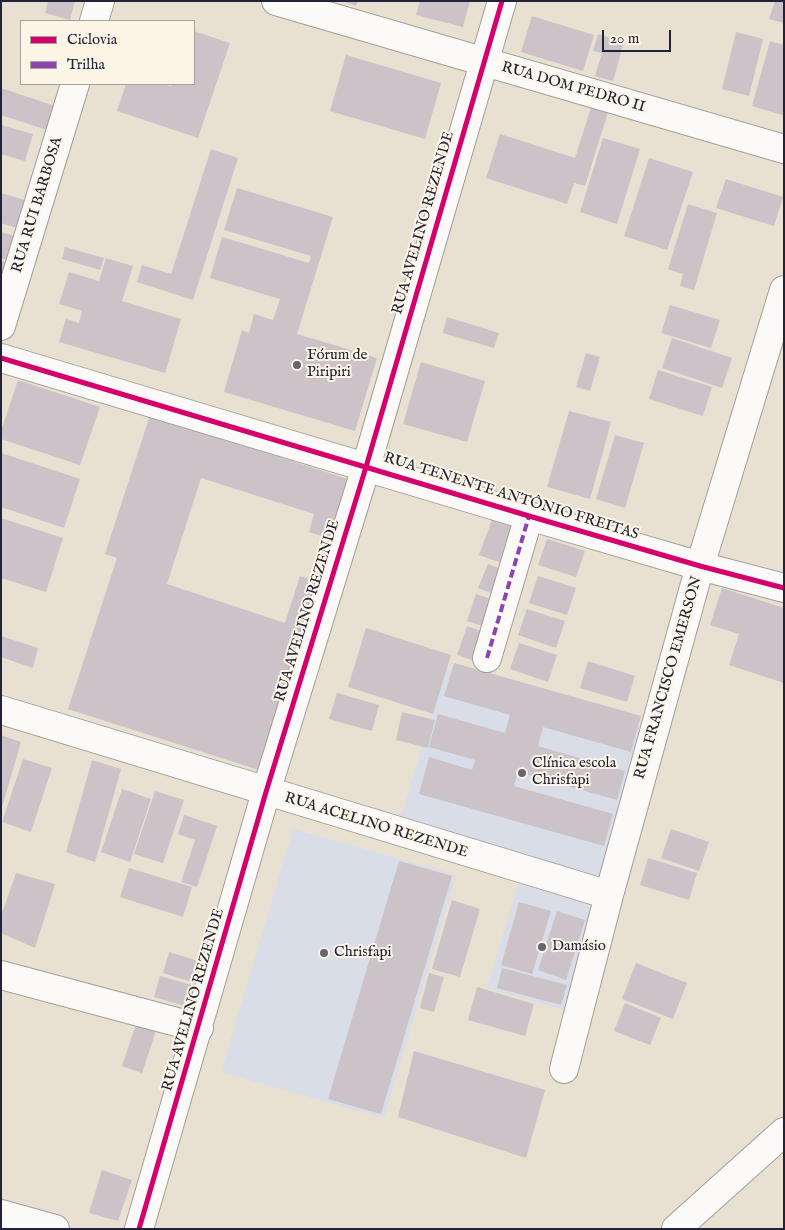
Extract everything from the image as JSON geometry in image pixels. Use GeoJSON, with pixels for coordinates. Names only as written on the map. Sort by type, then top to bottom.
{"type":"FeatureCollection","features":[{"type":"Feature","properties":{"kind":"street"},"geometry":{"type":"LineString","coordinates":[[94,20],[100,1]]}},
{"type":"Feature","properties":{"kind":"street","name":"RUA DOM PEDRO II"},"geometry":{"type":"LineString","coordinates":[[276,1],[784,149]]}},
{"type":"Feature","properties":{"kind":"street","name":"RUA AVELINO REZENDE"},"geometry":{"type":"LineString","coordinates":[[139,1229],[199,1028],[266,792],[366,467],[502,1]]}},
{"type":"Feature","properties":{"kind":"street","name":"RUA RUI BARBOSA"},"geometry":{"type":"LineString","coordinates":[[1,326],[75,85]]}},
{"type":"Feature","properties":{"kind":"street","name":"RUA FRANCISCO EMERSON"},"geometry":{"type":"LineString","coordinates":[[564,1069],[609,896],[700,566],[784,290]]}},
{"type":"Feature","properties":{"kind":"street","name":"RUA TENENTE ANTÔNIO FREITAS"},"geometry":{"type":"LineString","coordinates":[[1,358],[529,516],[700,566],[784,588]]}},
{"type":"Feature","properties":{"kind":"street"},"geometry":{"type":"LineString","coordinates":[[487,658],[529,516]]}},
{"type":"Feature","properties":{"kind":"street","name":"RUA ACELINO REZENDE"},"geometry":{"type":"LineString","coordinates":[[1,710],[609,896]]}},
{"type":"Feature","properties":{"kind":"street"},"geometry":{"type":"LineString","coordinates":[[1,975],[199,1028]]}},
{"type":"Feature","properties":{"kind":"street"},"geometry":{"type":"LineString","coordinates":[[676,1229],[784,1132]]}},
{"type":"Feature","properties":{"kind":"street"},"geometry":{"type":"LineString","coordinates":[[1,1214],[55,1229]]}},
{"type":"Feature","properties":{"kind":"shaded area","name":"Clínica escola Chrisfapi"},"geometry":{"type":"Polygon","coordinates":[[[446,668],[644,727],[599,881],[400,820],[446,668]]]}},
{"type":"Feature","properties":{"kind":"shaded area"},"geometry":{"type":"Polygon","coordinates":[[[293,829],[456,875],[384,1118],[221,1072],[293,829]]]}},
{"type":"Feature","properties":{"kind":"shaded area","name":"Damásio"},"geometry":{"type":"Polygon","coordinates":[[[518,884],[596,906],[566,1010],[487,988],[518,884]]]}},
{"type":"Feature","properties":{"kind":"building"},"geometry":{"type":"Polygon","coordinates":[[[48,1],[75,1],[70,20],[45,13],[48,1]]]}},
{"type":"Feature","properties":{"kind":"building"},"geometry":{"type":"Polygon","coordinates":[[[342,1],[358,1],[356,6],[342,1]]]}},
{"type":"Feature","properties":{"kind":"building"},"geometry":{"type":"Polygon","coordinates":[[[420,1],[470,1],[463,27],[416,15],[420,1]]]}},
{"type":"Feature","properties":{"kind":"building"},"geometry":{"type":"Polygon","coordinates":[[[775,1],[784,1],[784,23],[769,19],[775,1]]]}},
{"type":"Feature","properties":{"kind":"building"},"geometry":{"type":"Polygon","coordinates":[[[532,16],[594,35],[583,71],[521,52],[532,16]]]}},
{"type":"Feature","properties":{"kind":"building"},"geometry":{"type":"Polygon","coordinates":[[[195,31],[230,43],[198,138],[117,111],[126,85],[195,85],[195,31]]]}},
{"type":"Feature","properties":{"kind":"building"},"geometry":{"type":"Polygon","coordinates":[[[736,32],[763,39],[749,96],[722,89],[736,32]]]}},
{"type":"Feature","properties":{"kind":"building"},"geometry":{"type":"Polygon","coordinates":[[[598,34],[624,42],[613,81],[595,76],[602,53],[593,51],[598,34]]]}},
{"type":"Feature","properties":{"kind":"building"},"geometry":{"type":"Polygon","coordinates":[[[770,41],[784,45],[784,108],[782,115],[752,106],[770,41]]]}},
{"type":"Feature","properties":{"kind":"building"},"geometry":{"type":"Polygon","coordinates":[[[346,55],[441,83],[425,139],[330,111],[346,55]]]}},
{"type":"Feature","properties":{"kind":"building"},"geometry":{"type":"Polygon","coordinates":[[[1,88],[58,107],[50,131],[1,115],[1,88]]]}},
{"type":"Feature","properties":{"kind":"building"},"geometry":{"type":"Polygon","coordinates":[[[592,104],[609,109],[585,186],[574,183],[567,204],[486,178],[500,134],[575,158],[592,104]]]}},
{"type":"Feature","properties":{"kind":"building"},"geometry":{"type":"Polygon","coordinates":[[[1,125],[33,134],[25,161],[1,154],[1,125]]]}},
{"type":"Feature","properties":{"kind":"building"},"geometry":{"type":"Polygon","coordinates":[[[603,138],[640,149],[617,224],[580,212],[603,138]]]}},
{"type":"Feature","properties":{"kind":"building"},"geometry":{"type":"Polygon","coordinates":[[[211,149],[238,158],[193,300],[137,282],[142,265],[171,274],[211,149]]]}},
{"type":"Feature","properties":{"kind":"building"},"geometry":{"type":"Polygon","coordinates":[[[649,158],[693,172],[667,250],[624,236],[649,158]]]}},
{"type":"Feature","properties":{"kind":"building"},"geometry":{"type":"Polygon","coordinates":[[[726,179],[783,197],[774,226],[716,208],[726,179]]]}},
{"type":"Feature","properties":{"kind":"building"},"geometry":{"type":"Polygon","coordinates":[[[237,188],[333,217],[297,334],[377,358],[355,431],[224,392],[242,330],[249,333],[254,314],[273,320],[280,299],[210,278],[222,237],[309,263],[311,256],[224,230],[237,188]]]}},
{"type":"Feature","properties":{"kind":"building"},"geometry":{"type":"Polygon","coordinates":[[[1,193],[25,200],[17,228],[1,223],[1,193]]]}},
{"type":"Feature","properties":{"kind":"building"},"geometry":{"type":"Polygon","coordinates":[[[688,204],[717,213],[694,290],[680,286],[683,274],[668,269],[688,204]]]}},
{"type":"Feature","properties":{"kind":"building"},"geometry":{"type":"Polygon","coordinates":[[[1,232],[18,237],[12,261],[1,258],[1,232]]]}},
{"type":"Feature","properties":{"kind":"building"},"geometry":{"type":"Polygon","coordinates":[[[65,247],[104,258],[100,270],[62,259],[65,247]]]}},
{"type":"Feature","properties":{"kind":"building"},"geometry":{"type":"Polygon","coordinates":[[[106,258],[133,266],[122,301],[181,319],[165,373],[59,342],[66,319],[79,323],[82,311],[59,304],[69,272],[99,281],[106,258]]]}},
{"type":"Feature","properties":{"kind":"building"},"geometry":{"type":"Polygon","coordinates":[[[1,261],[12,265],[1,297],[1,261]]]}},
{"type":"Feature","properties":{"kind":"building"},"geometry":{"type":"Polygon","coordinates":[[[670,305],[720,320],[711,348],[661,333],[670,305]]]}},
{"type":"Feature","properties":{"kind":"building"},"geometry":{"type":"Polygon","coordinates":[[[447,317],[499,333],[494,348],[443,333],[447,317]]]}},
{"type":"Feature","properties":{"kind":"building"},"geometry":{"type":"Polygon","coordinates":[[[672,338],[732,358],[722,388],[662,368],[672,338]]]}},
{"type":"Feature","properties":{"kind":"building"},"geometry":{"type":"Polygon","coordinates":[[[586,353],[600,357],[590,391],[576,387],[586,353]]]}},
{"type":"Feature","properties":{"kind":"building"},"geometry":{"type":"Polygon","coordinates":[[[421,362],[485,381],[467,442],[403,424],[421,362]]]}},
{"type":"Feature","properties":{"kind":"building"},"geometry":{"type":"Polygon","coordinates":[[[658,370],[712,387],[703,416],[649,399],[658,370]]]}},
{"type":"Feature","properties":{"kind":"building"},"geometry":{"type":"Polygon","coordinates":[[[18,380],[100,407],[80,465],[1,439],[1,431],[18,380]]]}},
{"type":"Feature","properties":{"kind":"building"},"geometry":{"type":"Polygon","coordinates":[[[569,411],[611,422],[590,499],[547,487],[569,411]]]}},
{"type":"Feature","properties":{"kind":"building"},"geometry":{"type":"Polygon","coordinates":[[[150,415],[360,483],[340,542],[309,532],[314,514],[201,478],[167,584],[285,623],[300,576],[326,585],[265,772],[68,709],[117,558],[105,554],[150,415]]]}},
{"type":"Feature","properties":{"kind":"building"},"geometry":{"type":"Polygon","coordinates":[[[615,435],[644,443],[625,508],[596,499],[615,435]]]}},
{"type":"Feature","properties":{"kind":"building"},"geometry":{"type":"Polygon","coordinates":[[[1,453],[80,479],[64,528],[1,507],[1,453]]]}},
{"type":"Feature","properties":{"kind":"building"},"geometry":{"type":"Polygon","coordinates":[[[493,517],[534,532],[521,570],[479,555],[493,517]]]}},
{"type":"Feature","properties":{"kind":"building"},"geometry":{"type":"Polygon","coordinates":[[[1,518],[63,538],[46,592],[1,578],[1,518]]]}},
{"type":"Feature","properties":{"kind":"building"},"geometry":{"type":"Polygon","coordinates":[[[547,539],[585,551],[576,577],[538,565],[547,539]]]}},
{"type":"Feature","properties":{"kind":"building"},"geometry":{"type":"Polygon","coordinates":[[[488,564],[521,577],[512,601],[478,588],[488,564]]]}},
{"type":"Feature","properties":{"kind":"building"},"geometry":{"type":"Polygon","coordinates":[[[538,576],[576,588],[567,615],[529,603],[538,576]]]}},
{"type":"Feature","properties":{"kind":"building"},"geometry":{"type":"Polygon","coordinates":[[[722,588],[784,608],[784,683],[729,665],[739,634],[710,625],[722,588]]]}},
{"type":"Feature","properties":{"kind":"building"},"geometry":{"type":"Polygon","coordinates":[[[476,594],[509,605],[500,632],[467,621],[476,594]]]}},
{"type":"Feature","properties":{"kind":"building"},"geometry":{"type":"Polygon","coordinates":[[[527,609],[565,621],[556,648],[518,635],[527,609]]]}},
{"type":"Feature","properties":{"kind":"building"},"geometry":{"type":"Polygon","coordinates":[[[467,626],[502,639],[492,667],[457,655],[467,626]]]}},
{"type":"Feature","properties":{"kind":"building"},"geometry":{"type":"Polygon","coordinates":[[[366,628],[451,655],[433,714],[348,687],[366,628]]]}},
{"type":"Feature","properties":{"kind":"building"},"geometry":{"type":"Polygon","coordinates":[[[1,636],[38,648],[33,668],[1,657],[1,636]]]}},
{"type":"Feature","properties":{"kind":"building"},"geometry":{"type":"Polygon","coordinates":[[[519,643],[557,655],[548,682],[510,669],[519,643]]]}},
{"type":"Feature","properties":{"kind":"building"},"geometry":{"type":"Polygon","coordinates":[[[588,661],[635,676],[627,702],[580,688],[588,661]]]}},
{"type":"Feature","properties":{"kind":"building"},"geometry":{"type":"Polygon","coordinates":[[[454,663],[641,716],[631,752],[543,727],[538,746],[625,771],[617,800],[518,772],[514,786],[613,814],[604,846],[419,794],[429,757],[472,770],[475,760],[429,747],[438,714],[505,733],[510,715],[444,696],[454,663]]]}},
{"type":"Feature","properties":{"kind":"building"},"geometry":{"type":"Polygon","coordinates":[[[337,693],[379,705],[372,731],[329,719],[337,693]]]}},
{"type":"Feature","properties":{"kind":"building"},"geometry":{"type":"Polygon","coordinates":[[[402,712],[435,720],[428,748],[396,740],[402,712]]]}},
{"type":"Feature","properties":{"kind":"building"},"geometry":{"type":"Polygon","coordinates":[[[1,735],[21,742],[2,807],[1,807],[1,735]]]}},
{"type":"Feature","properties":{"kind":"building"},"geometry":{"type":"Polygon","coordinates":[[[23,759],[52,768],[31,832],[2,822],[23,759]]]}},
{"type":"Feature","properties":{"kind":"building"},"geometry":{"type":"Polygon","coordinates":[[[92,760],[121,769],[95,862],[66,852],[92,760]]]}},
{"type":"Feature","properties":{"kind":"building"},"geometry":{"type":"Polygon","coordinates":[[[122,789],[151,799],[130,862],[101,852],[122,789]]]}},
{"type":"Feature","properties":{"kind":"building"},"geometry":{"type":"Polygon","coordinates":[[[155,791],[184,800],[163,863],[134,854],[155,791]]]}},
{"type":"Feature","properties":{"kind":"building"},"geometry":{"type":"Polygon","coordinates":[[[184,815],[217,826],[197,887],[181,882],[195,840],[178,834],[184,815]]]}},
{"type":"Feature","properties":{"kind":"building"},"geometry":{"type":"Polygon","coordinates":[[[671,829],[709,842],[699,871],[661,858],[671,829]]]}},
{"type":"Feature","properties":{"kind":"building"},"geometry":{"type":"Polygon","coordinates":[[[648,858],[697,873],[689,900],[640,885],[648,858]]]}},
{"type":"Feature","properties":{"kind":"building"},"geometry":{"type":"Polygon","coordinates":[[[399,861],[452,876],[381,1114],[328,1099],[399,861]]]}},
{"type":"Feature","properties":{"kind":"building"},"geometry":{"type":"Polygon","coordinates":[[[129,868],[192,887],[183,917],[120,897],[129,868]]]}},
{"type":"Feature","properties":{"kind":"building"},"geometry":{"type":"Polygon","coordinates":[[[16,873],[55,884],[35,948],[1,933],[1,916],[16,873]]]}},
{"type":"Feature","properties":{"kind":"building"},"geometry":{"type":"Polygon","coordinates":[[[452,900],[480,909],[460,977],[432,969],[452,900]]]}},
{"type":"Feature","properties":{"kind":"building"},"geometry":{"type":"Polygon","coordinates":[[[519,902],[551,911],[532,974],[501,965],[519,902]]]}},
{"type":"Feature","properties":{"kind":"building"},"geometry":{"type":"Polygon","coordinates":[[[557,911],[585,920],[566,980],[538,970],[557,911]]]}},
{"type":"Feature","properties":{"kind":"building"},"geometry":{"type":"Polygon","coordinates":[[[169,952],[211,965],[204,986],[163,973],[169,952]]]}},
{"type":"Feature","properties":{"kind":"building"},"geometry":{"type":"Polygon","coordinates":[[[636,963],[687,983],[673,1019],[622,999],[636,963]]]}},
{"type":"Feature","properties":{"kind":"building"},"geometry":{"type":"Polygon","coordinates":[[[502,968],[567,985],[561,1005],[497,988],[502,968]]]}},
{"type":"Feature","properties":{"kind":"building"},"geometry":{"type":"Polygon","coordinates":[[[429,973],[444,977],[434,1012],[420,1008],[429,973]]]}},
{"type":"Feature","properties":{"kind":"building"},"geometry":{"type":"Polygon","coordinates":[[[160,976],[202,988],[195,1009],[154,997],[160,976]]]}},
{"type":"Feature","properties":{"kind":"building"},"geometry":{"type":"Polygon","coordinates":[[[477,987],[534,1004],[525,1036],[468,1020],[477,987]]]}},
{"type":"Feature","properties":{"kind":"building"},"geometry":{"type":"Polygon","coordinates":[[[625,1003],[661,1018],[650,1045],[614,1031],[625,1003]]]}},
{"type":"Feature","properties":{"kind":"building"},"geometry":{"type":"Polygon","coordinates":[[[136,1024],[156,1031],[142,1073],[122,1066],[136,1024]]]}},
{"type":"Feature","properties":{"kind":"building"},"geometry":{"type":"Polygon","coordinates":[[[414,1051],[545,1090],[526,1158],[398,1117],[414,1051]]]}},
{"type":"Feature","properties":{"kind":"building"},"geometry":{"type":"Polygon","coordinates":[[[102,1170],[132,1180],[118,1221],[89,1213],[102,1170]]]}},
{"type":"Feature","properties":{"kind":"marked path"},"geometry":{"type":"LineString","coordinates":[[487,658],[529,516]]}},
{"type":"Feature","properties":{"kind":"cycle path"},"geometry":{"type":"LineString","coordinates":[[139,1229],[266,792],[366,467],[502,1]]}},
{"type":"Feature","properties":{"kind":"cycle path"},"geometry":{"type":"LineString","coordinates":[[1,358],[529,516],[700,566],[784,588]]}},
{"type":"Feature","properties":{"kind":"place","name":"Fórum de Piripiri"},"geometry":{"type":"Point","coordinates":[297,365]}},
{"type":"Feature","properties":{"kind":"place","name":"Clínica escola Chrisfapi"},"geometry":{"type":"Point","coordinates":[522,773]}},
{"type":"Feature","properties":{"kind":"place","name":"Damásio"},"geometry":{"type":"Point","coordinates":[542,947]}},
{"type":"Feature","properties":{"kind":"place","name":"Chrisfapi"},"geometry":{"type":"Point","coordinates":[324,953]}}]}
